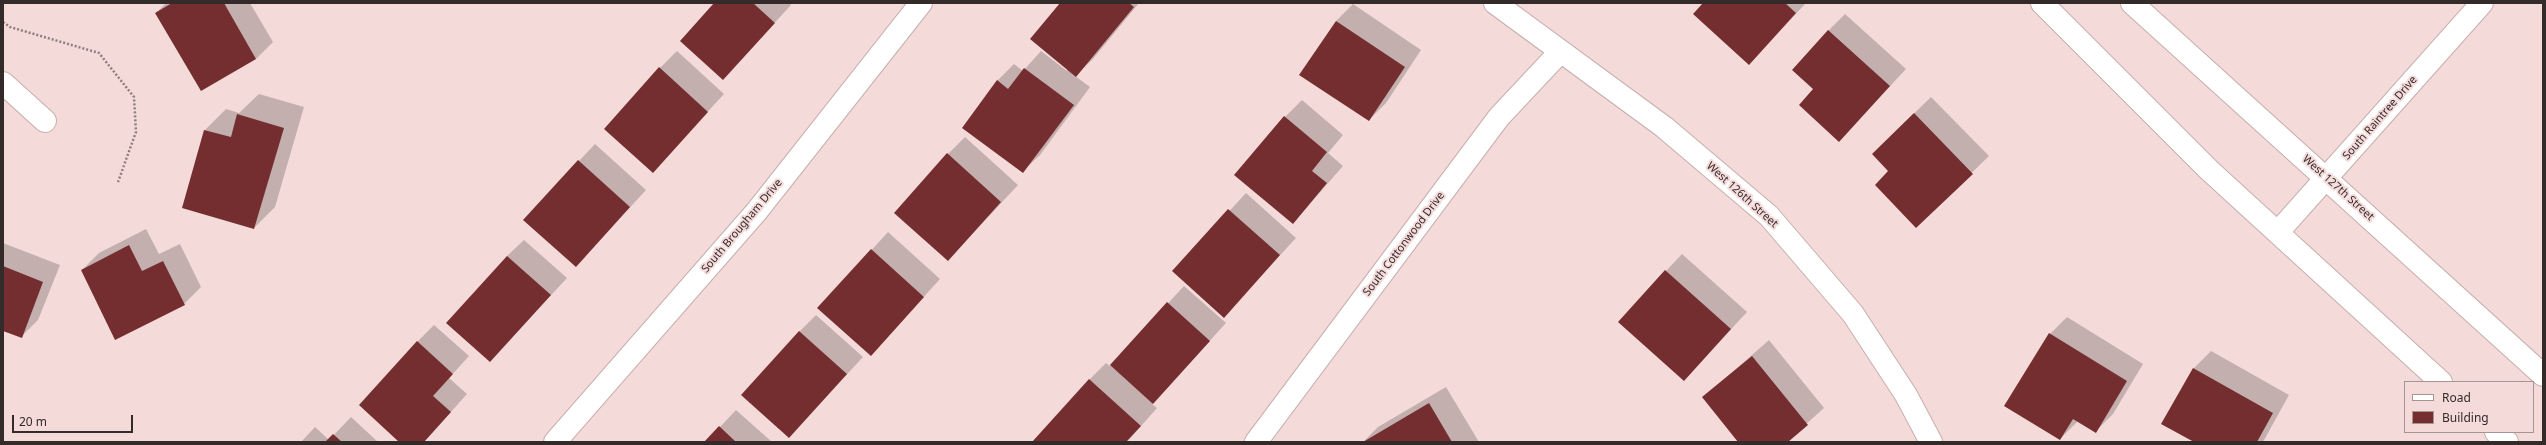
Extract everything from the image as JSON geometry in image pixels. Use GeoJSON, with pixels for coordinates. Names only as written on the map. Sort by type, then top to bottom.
{"type":"FeatureCollection","features":[{"type":"Feature","properties":{"kind":"street","name":"South Brougham Drive"},"geometry":{"type":"LineString","coordinates":[[555,442],[756,211],[920,3]]}},
{"type":"Feature","properties":{"kind":"street","name":"West 126th Street"},"geometry":{"type":"LineString","coordinates":[[1494,3],[1664,127],[1769,216],[1853,314],[1906,395],[1931,442]]}},
{"type":"Feature","properties":{"kind":"street"},"geometry":{"type":"LineString","coordinates":[[2042,3],[2209,170],[2440,381]]}},
{"type":"Feature","properties":{"kind":"street","name":"West 127th Street"},"geometry":{"type":"LineString","coordinates":[[2132,3],[2543,375]]}},
{"type":"Feature","properties":{"kind":"street","name":"South Raintree Drive"},"geometry":{"type":"LineString","coordinates":[[2278,232],[2482,3]]}},
{"type":"Feature","properties":{"kind":"street","name":"South Cottonwood Drive"},"geometry":{"type":"LineString","coordinates":[[1256,442],[1499,117],[1560,52]]}},
{"type":"Feature","properties":{"kind":"street"},"geometry":{"type":"LineString","coordinates":[[3,83],[45,121]]}},
{"type":"Feature","properties":{"kind":"street"},"geometry":{"type":"LineString","coordinates":[[2497,433],[2507,442]]}},
{"type":"Feature","properties":{"kind":"path"},"geometry":{"type":"LineString","coordinates":[[3,22],[10,27],[99,53],[134,97],[136,132],[118,182]]}},
{"type":"Feature","properties":{"kind":"building"},"geometry":{"type":"Polygon","coordinates":[[[172,3],[224,3],[256,59],[201,91],[155,13],[172,3]]]}},
{"type":"Feature","properties":{"kind":"building"},"geometry":{"type":"Polygon","coordinates":[[[714,3],[753,3],[775,23],[723,80],[680,41],[714,3]]]}},
{"type":"Feature","properties":{"kind":"building"},"geometry":{"type":"Polygon","coordinates":[[[1060,3],[1129,3],[1134,7],[1076,77],[1030,39],[1060,3]]]}},
{"type":"Feature","properties":{"kind":"building"},"geometry":{"type":"Polygon","coordinates":[[[1703,3],[1785,3],[1796,13],[1749,65],[1693,14],[1703,3]]]}},
{"type":"Feature","properties":{"kind":"building"},"geometry":{"type":"Polygon","coordinates":[[[1336,21],[1405,67],[1369,121],[1299,75],[1336,21]]]}},
{"type":"Feature","properties":{"kind":"building"},"geometry":{"type":"Polygon","coordinates":[[[1828,30],[1890,86],[1839,142],[1799,105],[1813,89],[1792,70],[1828,30]]]}},
{"type":"Feature","properties":{"kind":"building"},"geometry":{"type":"Polygon","coordinates":[[[659,67],[708,112],[653,173],[604,129],[659,67]]]}},
{"type":"Feature","properties":{"kind":"building"},"geometry":{"type":"Polygon","coordinates":[[[1024,68],[1074,105],[1023,173],[962,128],[997,80],[1008,89],[1024,68]]]}},
{"type":"Feature","properties":{"kind":"building"},"geometry":{"type":"Polygon","coordinates":[[[1914,113],[1973,174],[1916,228],[1875,185],[1888,171],[1872,154],[1914,113]]]}},
{"type":"Feature","properties":{"kind":"building"},"geometry":{"type":"Polygon","coordinates":[[[237,114],[284,128],[254,229],[182,208],[204,130],[231,137],[237,114]]]}},
{"type":"Feature","properties":{"kind":"building"},"geometry":{"type":"Polygon","coordinates":[[[1284,116],[1327,152],[1312,171],[1327,183],[1293,224],[1234,175],[1284,116]]]}},
{"type":"Feature","properties":{"kind":"building"},"geometry":{"type":"Polygon","coordinates":[[[947,153],[1001,202],[948,261],[894,213],[947,153]]]}},
{"type":"Feature","properties":{"kind":"building"},"geometry":{"type":"Polygon","coordinates":[[[578,160],[630,207],[576,267],[523,220],[578,160]]]}},
{"type":"Feature","properties":{"kind":"building"},"geometry":{"type":"Polygon","coordinates":[[[1228,209],[1280,255],[1224,318],[1172,271],[1228,209]]]}},
{"type":"Feature","properties":{"kind":"building"},"geometry":{"type":"Polygon","coordinates":[[[129,245],[142,271],[163,261],[185,305],[115,340],[81,270],[129,245]]]}},
{"type":"Feature","properties":{"kind":"building"},"geometry":{"type":"Polygon","coordinates":[[[871,249],[924,297],[871,356],[817,308],[871,249]]]}},
{"type":"Feature","properties":{"kind":"building"},"geometry":{"type":"Polygon","coordinates":[[[507,256],[551,295],[490,362],[446,323],[507,256]]]}},
{"type":"Feature","properties":{"kind":"building"},"geometry":{"type":"Polygon","coordinates":[[[3,266],[43,282],[22,338],[3,331],[3,266]]]}},
{"type":"Feature","properties":{"kind":"building"},"geometry":{"type":"Polygon","coordinates":[[[1665,270],[1731,329],[1684,381],[1618,322],[1665,270]]]}},
{"type":"Feature","properties":{"kind":"building"},"geometry":{"type":"Polygon","coordinates":[[[1167,302],[1210,341],[1153,404],[1110,365],[1167,302]]]}},
{"type":"Feature","properties":{"kind":"building"},"geometry":{"type":"Polygon","coordinates":[[[799,331],[847,374],[789,438],[741,395],[799,331]]]}},
{"type":"Feature","properties":{"kind":"building"},"geometry":{"type":"Polygon","coordinates":[[[2049,333],[2127,381],[2096,433],[2073,419],[2060,440],[2004,406],[2049,333]]]}},
{"type":"Feature","properties":{"kind":"building"},"geometry":{"type":"Polygon","coordinates":[[[417,341],[453,374],[433,396],[451,412],[424,442],[399,442],[359,405],[417,341]]]}},
{"type":"Feature","properties":{"kind":"building"},"geometry":{"type":"Polygon","coordinates":[[[1752,356],[1808,425],[1788,442],[1738,442],[1702,397],[1752,356]]]}},
{"type":"Feature","properties":{"kind":"building"},"geometry":{"type":"Polygon","coordinates":[[[2193,368],[2273,413],[2257,442],[2194,442],[2161,424],[2193,368]]]}},
{"type":"Feature","properties":{"kind":"building"},"geometry":{"type":"Polygon","coordinates":[[[1089,379],[1141,426],[1126,442],[1032,442],[1089,379]]]}},
{"type":"Feature","properties":{"kind":"building"},"geometry":{"type":"Polygon","coordinates":[[[1429,403],[1452,442],[1363,442],[1429,403]]]}},
{"type":"Feature","properties":{"kind":"building"},"geometry":{"type":"Polygon","coordinates":[[[719,426],[736,442],[704,442],[719,426]]]}},
{"type":"Feature","properties":{"kind":"building"},"geometry":{"type":"Polygon","coordinates":[[[333,434],[342,442],[325,442],[333,434]]]}}]}
